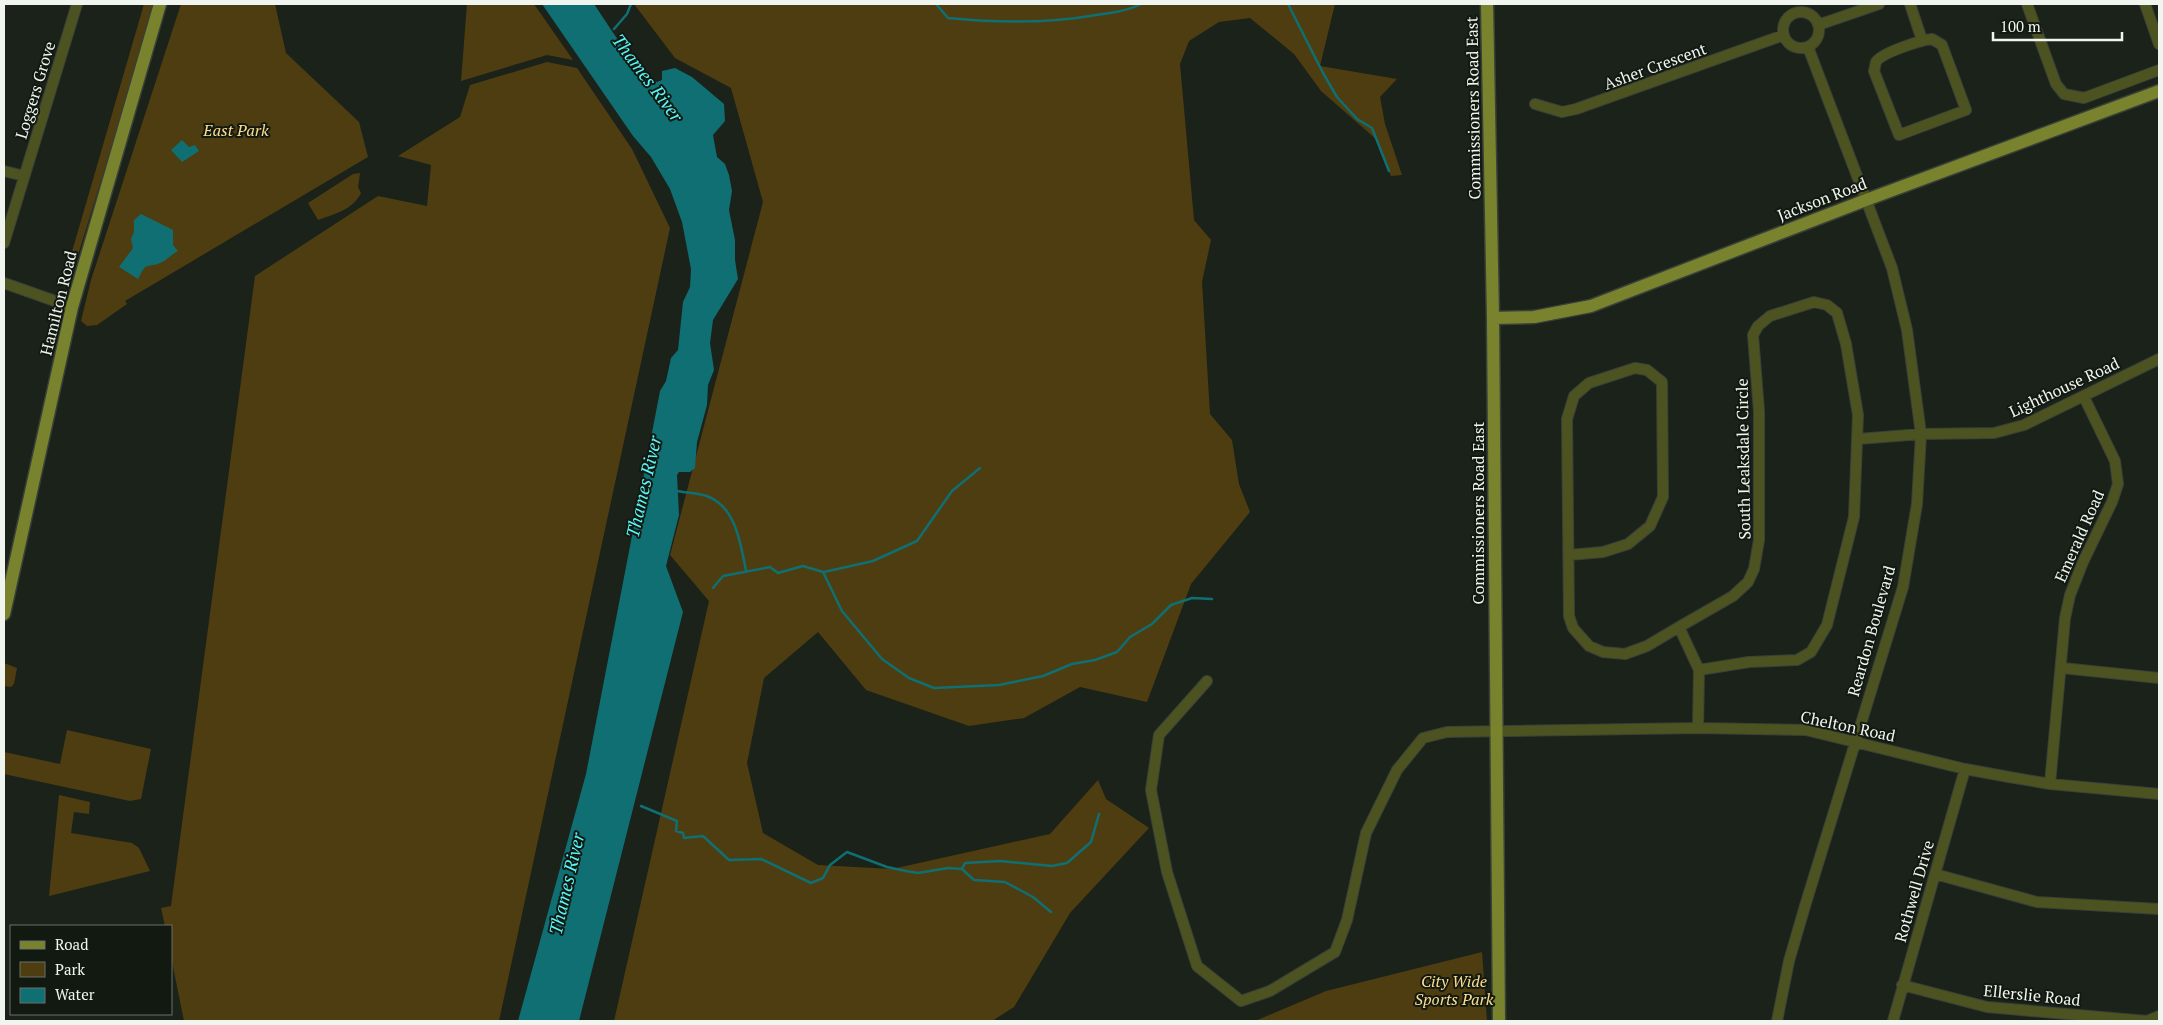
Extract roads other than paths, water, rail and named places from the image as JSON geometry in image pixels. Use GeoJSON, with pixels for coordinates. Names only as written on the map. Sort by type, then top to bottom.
{"type":"FeatureCollection","features":[{"type":"Feature","properties":{"kind":"main road","name":"Hamilton Road"},"geometry":{"type":"LineString","coordinates":[[4,614],[72,307],[160,4]]}},
{"type":"Feature","properties":{"kind":"main road","name":"Commissioners Road East"},"geometry":{"type":"LineString","coordinates":[[1487,4],[1493,318],[1499,1021]]}},
{"type":"Feature","properties":{"kind":"main road","name":"Jackson Road"},"geometry":{"type":"LineString","coordinates":[[1493,318],[1534,317],[1591,306],[1866,200],[2159,91]]}},
{"type":"Feature","properties":{"kind":"street","name":"Loggers Grove"},"geometry":{"type":"LineString","coordinates":[[4,243],[77,4]]}},
{"type":"Feature","properties":{"kind":"street"},"geometry":{"type":"LineString","coordinates":[[1818,25],[1879,4]]}},
{"type":"Feature","properties":{"kind":"street"},"geometry":{"type":"LineString","coordinates":[[1910,4],[1922,40]]}},
{"type":"Feature","properties":{"kind":"street"},"geometry":{"type":"LineString","coordinates":[[2027,4],[2056,84],[2064,94],[2084,98],[2159,70]]}},
{"type":"Feature","properties":{"kind":"street"},"geometry":{"type":"LineString","coordinates":[[2144,4],[2159,44]]}},
{"type":"Feature","properties":{"kind":"street"},"geometry":{"type":"LineString","coordinates":[[1795,13],[1809,14],[1818,25],[1818,35],[1808,47],[1794,46],[1784,35],[1786,20],[1795,13]]}},
{"type":"Feature","properties":{"kind":"street","name":"Asher Crescent"},"geometry":{"type":"LineString","coordinates":[[1535,104],[1562,112],[1576,109],[1784,35]]}},
{"type":"Feature","properties":{"kind":"street"},"geometry":{"type":"LineString","coordinates":[[1932,39],[1942,45],[1966,110],[1899,135],[1874,70],[1876,62],[1882,57],[1922,40],[1932,39]]}},
{"type":"Feature","properties":{"kind":"street","name":"Reardon Boulevard"},"geometry":{"type":"LineString","coordinates":[[1778,1021],[1788,961],[1854,741],[1903,587],[1917,504],[1921,434],[1907,330],[1892,268],[1808,47]]}},
{"type":"Feature","properties":{"kind":"street"},"geometry":{"type":"LineString","coordinates":[[4,171],[24,176]]}},
{"type":"Feature","properties":{"kind":"street"},"geometry":{"type":"LineString","coordinates":[[4,283],[72,307]]}},
{"type":"Feature","properties":{"kind":"street","name":"South Leaksdale Circle"},"geometry":{"type":"LineString","coordinates":[[1679,628],[1732,596],[1748,582],[1758,554],[1759,411],[1753,335],[1758,326],[1770,316],[1814,302],[1827,305],[1837,313],[1846,344],[1858,415],[1854,517],[1827,625],[1812,652],[1797,660],[1749,662],[1699,670]]}},
{"type":"Feature","properties":{"kind":"street","name":"Lighthouse Road"},"geometry":{"type":"LineString","coordinates":[[1858,439],[1921,434],[1994,433],[2024,425],[2159,359]]}},
{"type":"Feature","properties":{"kind":"street"},"geometry":{"type":"LineString","coordinates":[[1569,555],[1603,552],[1628,544],[1650,526],[1663,497],[1662,382],[1647,370],[1635,368],[1589,383],[1574,396],[1567,419],[1569,616],[1573,628],[1589,646],[1603,652],[1625,654],[1647,646],[1679,628],[1699,670],[1698,728]]}},
{"type":"Feature","properties":{"kind":"street","name":"Emerald Road"},"geometry":{"type":"LineString","coordinates":[[2050,784],[2062,668],[2065,618],[2070,596],[2118,484],[2115,461],[2084,396]]}},
{"type":"Feature","properties":{"kind":"street"},"geometry":{"type":"LineString","coordinates":[[2062,668],[2159,678]]}},
{"type":"Feature","properties":{"kind":"street","name":"Chelton Road"},"geometry":{"type":"LineString","coordinates":[[1207,681],[1159,735],[1151,790],[1167,872],[1198,966],[1241,1001],[1270,991],[1335,952],[1347,920],[1366,833],[1397,770],[1423,738],[1447,732],[1698,728],[1806,730],[1965,768],[2050,784],[2159,794]]}},
{"type":"Feature","properties":{"kind":"street","name":"Rothwell Drive"},"geometry":{"type":"LineString","coordinates":[[1893,1021],[1965,768]]}},
{"type":"Feature","properties":{"kind":"street"},"geometry":{"type":"LineString","coordinates":[[1935,874],[2037,902],[2159,909]]}},
{"type":"Feature","properties":{"kind":"street","name":"Ellerslie Road"},"geometry":{"type":"LineString","coordinates":[[1902,985],[1987,1007],[2146,1021],[2159,1016]]}},
{"type":"Feature","properties":{"kind":"water","name":"Thames River"},"geometry":{"type":"Polygon","coordinates":[[[542,4],[594,4],[632,59],[650,78],[657,82],[662,80],[662,71],[675,68],[692,77],[724,104],[725,121],[713,135],[717,157],[725,164],[732,191],[729,210],[735,240],[735,260],[738,279],[713,320],[710,343],[714,370],[708,385],[707,405],[697,442],[695,468],[690,472],[679,472],[677,475],[679,515],[666,566],[683,612],[579,1021],[518,1021],[586,774],[660,391],[666,381],[671,358],[678,350],[683,302],[690,287],[691,269],[682,222],[670,189],[651,157],[633,136],[542,4]]]}},
{"type":"Feature","properties":{"kind":"water"},"geometry":{"type":"Polygon","coordinates":[[[182,140],[189,147],[195,145],[199,151],[182,162],[171,150],[182,140]]]}},
{"type":"Feature","properties":{"kind":"water"},"geometry":{"type":"Polygon","coordinates":[[[141,214],[173,230],[173,245],[178,251],[162,262],[145,267],[138,279],[119,267],[133,248],[131,239],[134,232],[134,220],[141,214]]]}},
{"type":"Feature","properties":{"kind":"waterway","name":"Thames River"},"geometry":{"type":"LineString","coordinates":[[614,29],[627,14],[631,4]]}},
{"type":"Feature","properties":{"kind":"waterway"},"geometry":{"type":"LineString","coordinates":[[936,4],[948,18],[1022,22],[1077,18],[1119,11],[1141,4]]}},
{"type":"Feature","properties":{"kind":"waterway"},"geometry":{"type":"LineString","coordinates":[[1288,4],[1337,97],[1357,119],[1372,128],[1389,171]]}},
{"type":"Feature","properties":{"kind":"waterway"},"geometry":{"type":"LineString","coordinates":[[824,572],[873,561],[917,541],[952,491],[980,468]]}},
{"type":"Feature","properties":{"kind":"waterway"},"geometry":{"type":"LineString","coordinates":[[677,491],[709,497],[718,502],[725,510],[736,528],[746,571]]}},
{"type":"Feature","properties":{"kind":"waterway"},"geometry":{"type":"LineString","coordinates":[[713,588],[723,576],[770,567],[778,573],[803,566],[823,572],[842,611],[882,659],[909,678],[934,688],[999,685],[1043,676],[1072,664],[1095,660],[1117,652],[1130,637],[1152,624],[1171,605],[1192,598],[1212,599]]}},
{"type":"Feature","properties":{"kind":"waterway"},"geometry":{"type":"LineString","coordinates":[[641,806],[677,821],[676,831],[683,833],[684,838],[703,836],[729,860],[761,859],[811,883],[823,878],[830,865],[847,852],[887,867],[918,873],[948,868],[962,869],[974,880],[1005,882],[1033,897],[1051,912]]}},
{"type":"Feature","properties":{"kind":"waterway"},"geometry":{"type":"LineString","coordinates":[[962,869],[965,863],[1000,861],[1052,866],[1067,863],[1091,842],[1099,814]]}},
{"type":"Feature","properties":{"kind":"park label","name":"East Park"},"geometry":{"type":"Point","coordinates":[236,130]}},
{"type":"Feature","properties":{"kind":"park label","name":"City Wide Sports Park"},"geometry":{"type":"Point","coordinates":[1454,990]}}]}
